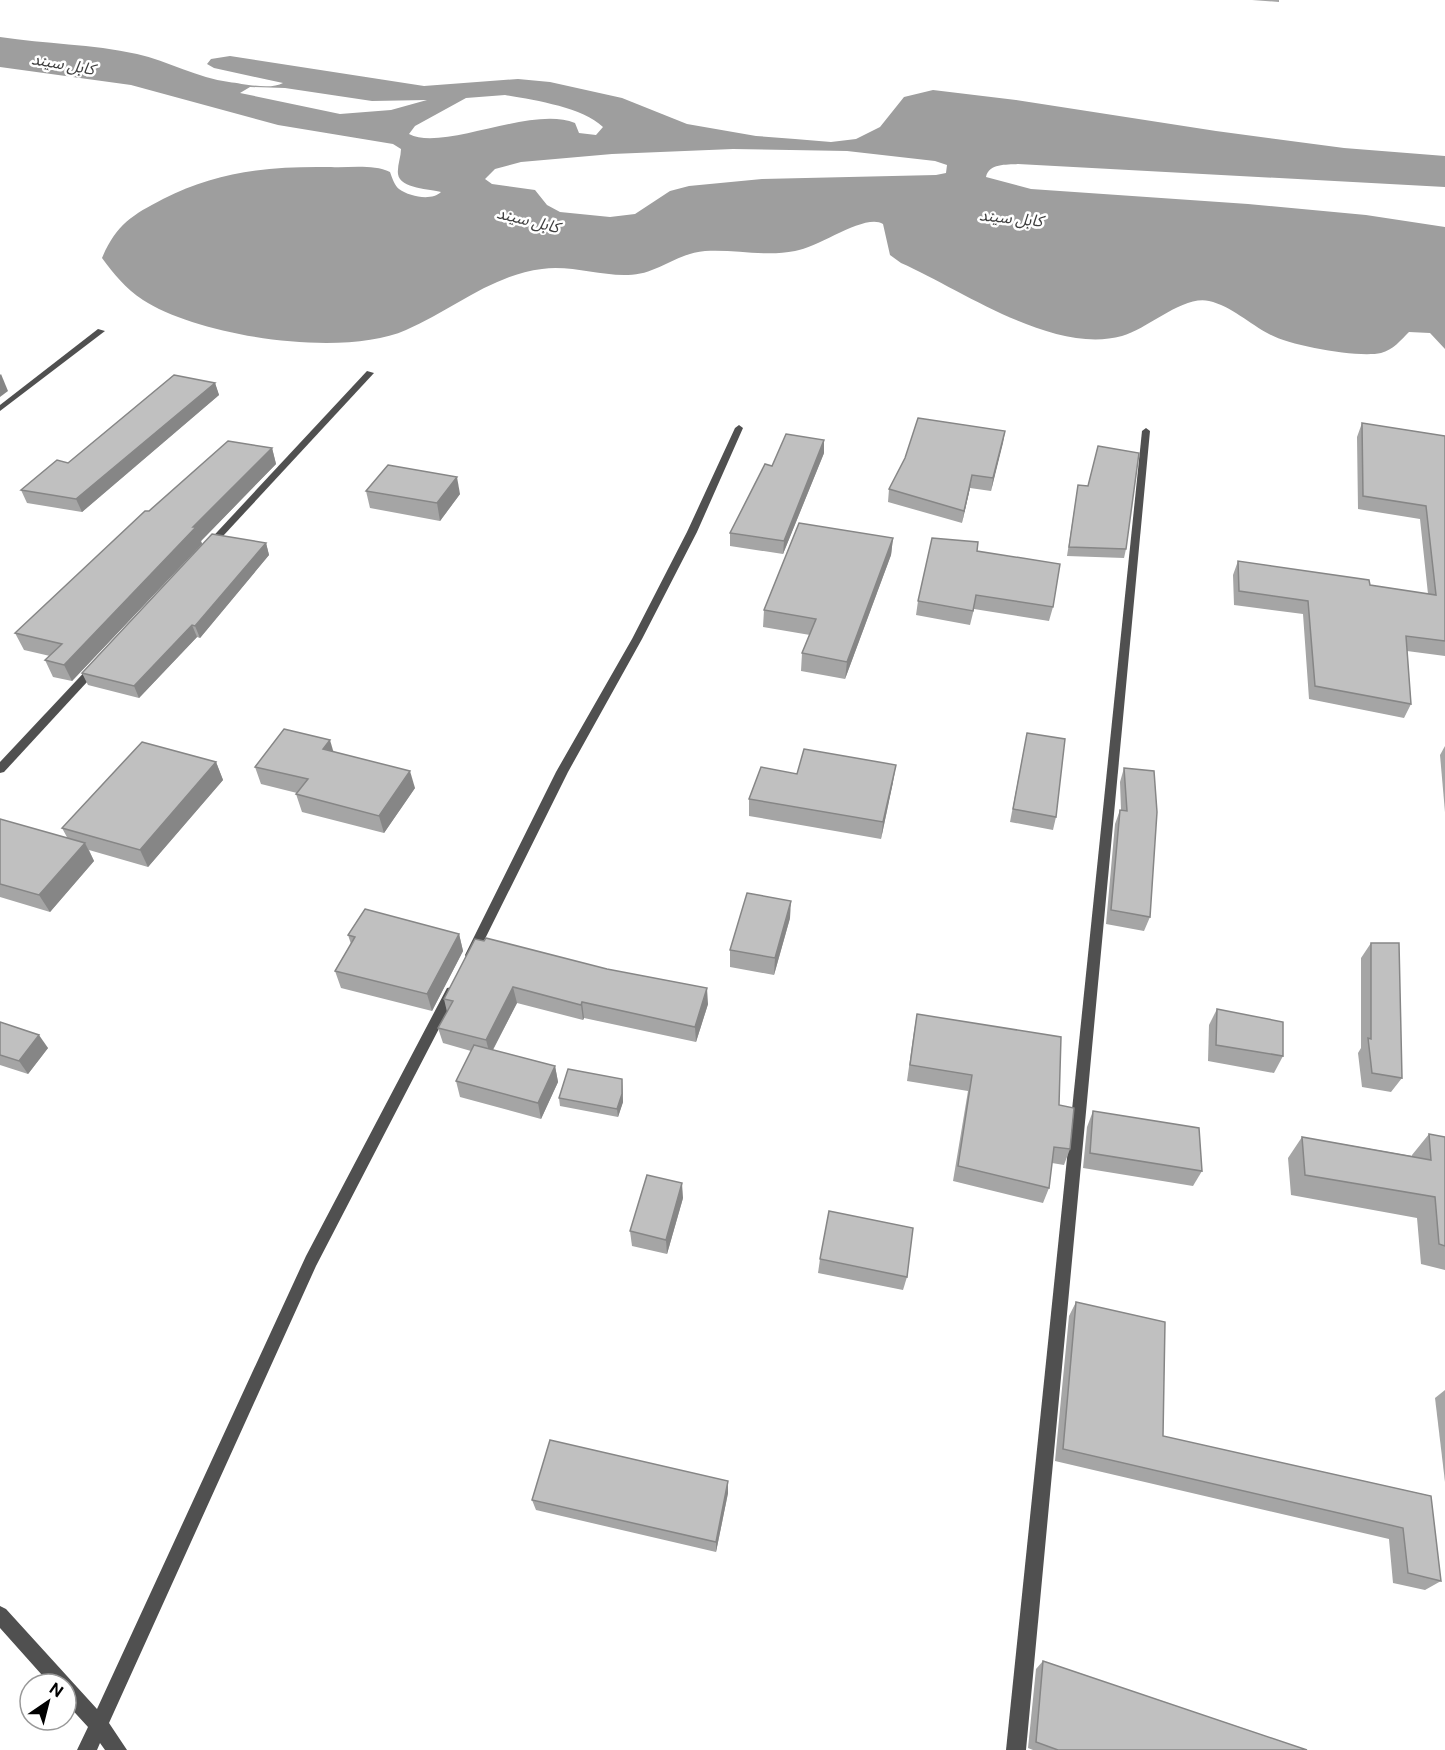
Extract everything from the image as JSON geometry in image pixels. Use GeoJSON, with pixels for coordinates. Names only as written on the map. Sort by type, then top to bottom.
{"type":"FeatureCollection","features":[{"type":"Feature","properties":{"kind":"street"},"geometry":{"type":"LineString","coordinates":[[0,409],[101,331]]}},
{"type":"Feature","properties":{"kind":"street"},"geometry":{"type":"LineString","coordinates":[[200,555],[370,374]]}},
{"type":"Feature","properties":{"kind":"street"},"geometry":{"type":"LineString","coordinates":[[87,1750],[311,1261],[463,971],[562,772],[637,639],[682,551],[739,428]]}},
{"type":"Feature","properties":{"kind":"street"},"geometry":{"type":"LineString","coordinates":[[1016,1750],[1146,431]]}},
{"type":"Feature","properties":{"kind":"street"},"geometry":{"type":"LineString","coordinates":[[0,769],[102,660]]}},
{"type":"Feature","properties":{"kind":"street"},"geometry":{"type":"LineString","coordinates":[[0,1615],[51,1672]]}},
{"type":"Feature","properties":{"kind":"street"},"geometry":{"type":"LineString","coordinates":[[78,1702],[99,1725],[117,1750]]}},
{"type":"Feature","properties":{"kind":"water","name":"کابل سيند"},"geometry":{"type":"Polygon","coordinates":[[[0,37],[137,54],[217,80],[257,86],[283,83],[214,68],[207,64],[211,59],[230,56],[424,86],[518,79],[550,82],[622,98],[687,124],[756,136],[831,142],[856,139],[880,127],[904,97],[933,90],[1344,148],[1445,156],[1445,187],[1018,164],[994,167],[986,177],[1031,189],[1248,204],[1366,215],[1445,227],[1445,349],[1430,333],[1409,332],[1393,347],[1381,353],[1357,354],[1308,347],[1269,334],[1217,303],[1199,300],[1177,308],[1122,336],[1095,339],[1067,336],[1008,317],[901,263],[890,255],[883,224],[875,222],[865,223],[817,244],[784,253],[705,251],[685,256],[648,272],[628,275],[553,268],[524,273],[506,278],[472,294],[406,330],[379,338],[310,343],[235,333],[168,313],[131,291],[102,258],[119,229],[142,210],[183,190],[224,176],[265,169],[376,168],[390,172],[398,188],[409,194],[427,197],[441,192],[416,188],[400,179],[398,171],[401,149],[393,144],[278,125],[131,85],[0,67],[0,37]],[[250,87],[240,93],[340,114],[391,110],[427,100],[372,101],[285,88],[250,87]],[[505,95],[466,98],[415,126],[409,134],[424,138],[443,137],[512,123],[557,119],[575,123],[579,133],[596,135],[603,127],[583,114],[543,102],[505,95]],[[733,149],[612,154],[521,162],[495,169],[485,179],[492,184],[535,190],[547,205],[560,212],[610,217],[635,214],[670,191],[689,186],[762,179],[936,175],[946,173],[947,165],[935,161],[847,151],[733,149]]]}},
{"type":"Feature","properties":{"kind":"building"},"geometry":{"type":"Polygon","coordinates":[[[174,375],[215,383],[76,499],[21,490],[57,460],[68,463],[174,375]]]}},
{"type":"Feature","properties":{"kind":"building"},"geometry":{"type":"Polygon","coordinates":[[[918,418],[1005,431],[993,478],[972,475],[964,511],[889,489],[905,458],[918,418]]]}},
{"type":"Feature","properties":{"kind":"building"},"geometry":{"type":"Polygon","coordinates":[[[1362,423],[1445,436],[1445,641],[1406,636],[1411,704],[1315,686],[1308,601],[1239,591],[1238,561],[1369,580],[1370,585],[1436,595],[1426,506],[1363,496],[1362,423]]]}},
{"type":"Feature","properties":{"kind":"building"},"geometry":{"type":"Polygon","coordinates":[[[786,434],[824,440],[784,541],[730,533],[765,464],[772,466],[786,434]]]}},
{"type":"Feature","properties":{"kind":"building"},"geometry":{"type":"Polygon","coordinates":[[[228,441],[272,448],[193,527],[196,527],[64,665],[45,660],[62,644],[15,633],[145,511],[149,511],[228,441]]]}},
{"type":"Feature","properties":{"kind":"building"},"geometry":{"type":"Polygon","coordinates":[[[1098,446],[1139,453],[1126,549],[1069,547],[1078,485],[1088,486],[1098,446]]]}},
{"type":"Feature","properties":{"kind":"building"},"geometry":{"type":"Polygon","coordinates":[[[388,465],[457,477],[437,503],[366,491],[388,465]]]}},
{"type":"Feature","properties":{"kind":"building"},"geometry":{"type":"Polygon","coordinates":[[[799,523],[893,538],[847,662],[802,653],[816,619],[764,610],[799,523]]]}},
{"type":"Feature","properties":{"kind":"building"},"geometry":{"type":"Polygon","coordinates":[[[212,534],[266,543],[195,626],[192,625],[134,686],[82,673],[212,534]]]}},
{"type":"Feature","properties":{"kind":"building"},"geometry":{"type":"Polygon","coordinates":[[[932,538],[978,542],[977,551],[1060,564],[1053,607],[976,595],[973,611],[918,601],[932,538]]]}},
{"type":"Feature","properties":{"kind":"building"},"geometry":{"type":"Polygon","coordinates":[[[284,729],[330,740],[323,749],[410,771],[379,816],[296,794],[308,779],[255,767],[284,729]]]}},
{"type":"Feature","properties":{"kind":"building"},"geometry":{"type":"Polygon","coordinates":[[[1027,733],[1065,739],[1056,817],[1013,809],[1027,733]]]}},
{"type":"Feature","properties":{"kind":"building"},"geometry":{"type":"Polygon","coordinates":[[[142,742],[216,762],[140,850],[62,828],[142,742]]]}},
{"type":"Feature","properties":{"kind":"building"},"geometry":{"type":"Polygon","coordinates":[[[804,749],[896,765],[883,822],[749,799],[761,767],[797,774],[804,749]]]}},
{"type":"Feature","properties":{"kind":"building"},"geometry":{"type":"Polygon","coordinates":[[[1124,768],[1154,771],[1157,812],[1150,917],[1111,910],[1120,810],[1127,811],[1124,768]]]}},
{"type":"Feature","properties":{"kind":"building"},"geometry":{"type":"Polygon","coordinates":[[[0,819],[85,843],[39,895],[0,884],[0,819]]]}},
{"type":"Feature","properties":{"kind":"building"},"geometry":{"type":"Polygon","coordinates":[[[747,893],[791,901],[775,958],[730,950],[747,893]]]}},
{"type":"Feature","properties":{"kind":"building"},"geometry":{"type":"Polygon","coordinates":[[[365,909],[459,934],[427,994],[335,971],[355,937],[348,935],[365,909]]]}},
{"type":"Feature","properties":{"kind":"building"},"geometry":{"type":"Polygon","coordinates":[[[486,938],[607,969],[707,988],[695,1027],[582,1002],[581,1005],[513,987],[486,1040],[438,1028],[453,1001],[444,999],[475,939],[484,941],[486,938]]]}},
{"type":"Feature","properties":{"kind":"building"},"geometry":{"type":"Polygon","coordinates":[[[1371,943],[1399,943],[1402,1078],[1372,1073],[1368,1038],[1371,1039],[1371,943]]]}},
{"type":"Feature","properties":{"kind":"building"},"geometry":{"type":"Polygon","coordinates":[[[1217,1009],[1283,1022],[1283,1056],[1216,1045],[1217,1009]]]}},
{"type":"Feature","properties":{"kind":"building"},"geometry":{"type":"Polygon","coordinates":[[[917,1014],[1061,1037],[1059,1105],[1074,1108],[1070,1149],[1054,1147],[1049,1188],[958,1166],[972,1075],[910,1065],[917,1014]]]}},
{"type":"Feature","properties":{"kind":"building"},"geometry":{"type":"Polygon","coordinates":[[[0,1022],[39,1035],[19,1061],[0,1055],[0,1022]]]}},
{"type":"Feature","properties":{"kind":"building"},"geometry":{"type":"Polygon","coordinates":[[[474,1045],[555,1066],[538,1103],[456,1081],[474,1045]]]}},
{"type":"Feature","properties":{"kind":"building"},"geometry":{"type":"Polygon","coordinates":[[[568,1069],[622,1079],[622,1094],[617,1109],[559,1098],[568,1069]]]}},
{"type":"Feature","properties":{"kind":"building"},"geometry":{"type":"Polygon","coordinates":[[[1093,1111],[1199,1128],[1202,1171],[1090,1153],[1093,1111]]]}},
{"type":"Feature","properties":{"kind":"building"},"geometry":{"type":"Polygon","coordinates":[[[1429,1134],[1445,1137],[1445,1246],[1439,1244],[1435,1197],[1305,1175],[1302,1137],[1431,1160],[1429,1134]]]}},
{"type":"Feature","properties":{"kind":"building"},"geometry":{"type":"Polygon","coordinates":[[[647,1175],[682,1183],[666,1240],[630,1231],[647,1175]]]}},
{"type":"Feature","properties":{"kind":"building"},"geometry":{"type":"Polygon","coordinates":[[[829,1211],[913,1228],[907,1277],[820,1259],[829,1211]]]}},
{"type":"Feature","properties":{"kind":"building"},"geometry":{"type":"Polygon","coordinates":[[[1076,1302],[1165,1322],[1163,1436],[1431,1496],[1441,1581],[1408,1573],[1403,1528],[1063,1449],[1076,1302]]]}},
{"type":"Feature","properties":{"kind":"building"},"geometry":{"type":"Polygon","coordinates":[[[550,1440],[728,1481],[716,1542],[532,1500],[550,1440]]]}},
{"type":"Feature","properties":{"kind":"building"},"geometry":{"type":"Polygon","coordinates":[[[1043,1661],[1307,1750],[1058,1750],[1036,1742],[1043,1661]]]}}]}
